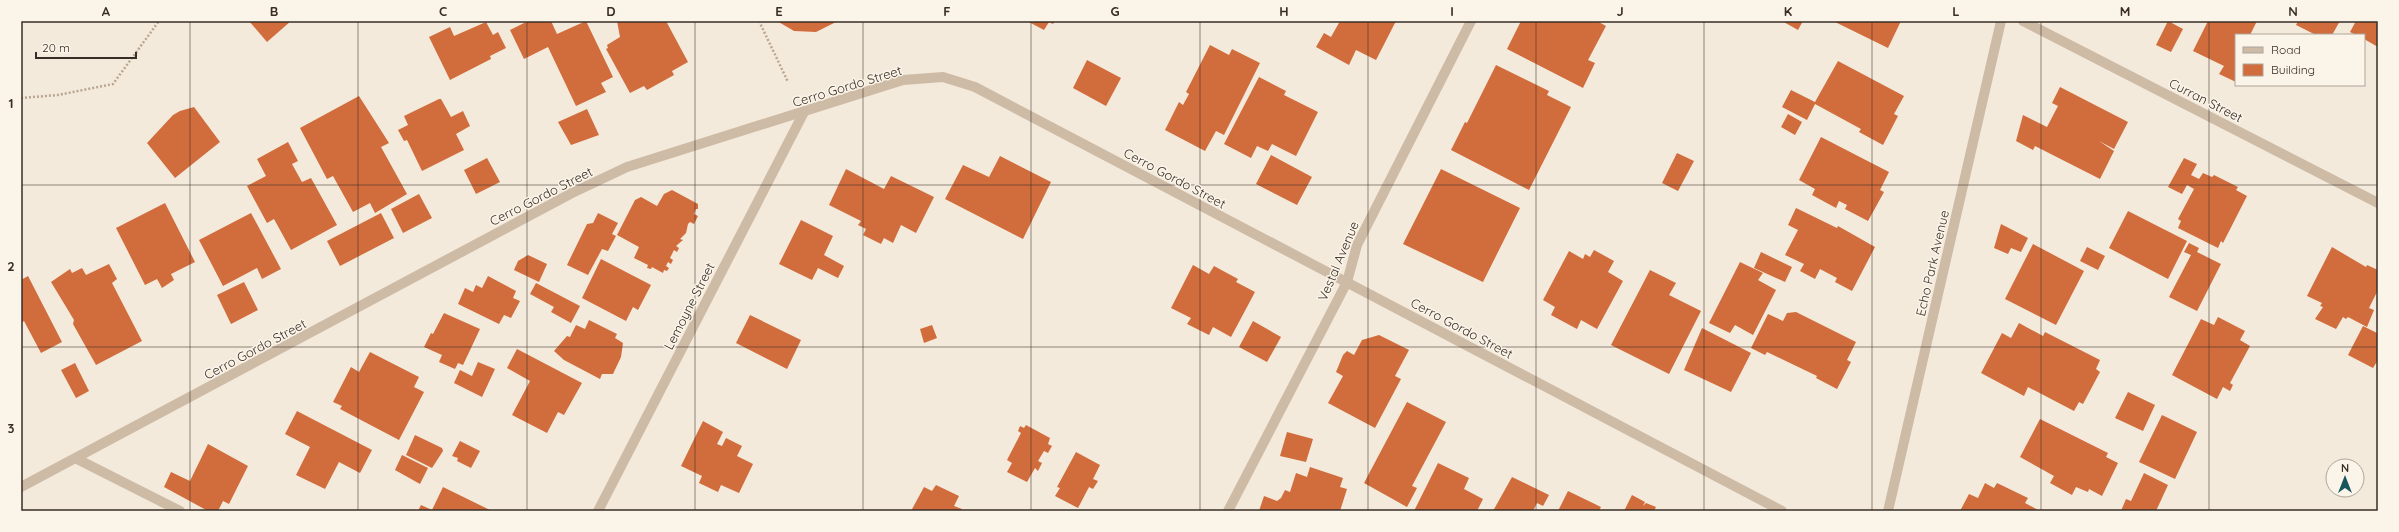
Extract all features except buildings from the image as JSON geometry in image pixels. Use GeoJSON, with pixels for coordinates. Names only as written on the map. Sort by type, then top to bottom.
{"type":"FeatureCollection","features":[{"type":"Feature","properties":{"kind":"street","name":"Vestal Avenue"},"geometry":{"type":"LineString","coordinates":[[1228,511],[1346,282],[1357,245],[1471,21]]}},
{"type":"Feature","properties":{"kind":"street","name":"Echo Park Avenue"},"geometry":{"type":"LineString","coordinates":[[1888,511],[2001,21]]}},
{"type":"Feature","properties":{"kind":"street","name":"Curran Street"},"geometry":{"type":"LineString","coordinates":[[2023,21],[2378,203]]}},
{"type":"Feature","properties":{"kind":"street","name":"Cerro Gordo Street"},"geometry":{"type":"LineString","coordinates":[[21,487],[77,459],[572,193],[627,168],[803,114],[903,80],[942,77],[975,87],[1782,511]]}},
{"type":"Feature","properties":{"kind":"street","name":"Lemoyne Street"},"geometry":{"type":"LineString","coordinates":[[598,511],[803,114]]}},
{"type":"Feature","properties":{"kind":"street"},"geometry":{"type":"LineString","coordinates":[[77,459],[180,511]]}},
{"type":"Feature","properties":{"kind":"path"},"geometry":{"type":"LineString","coordinates":[[21,98],[58,95],[113,84],[159,21]]}},
{"type":"Feature","properties":{"kind":"path"},"geometry":{"type":"LineString","coordinates":[[759,21],[788,82]]}}]}
